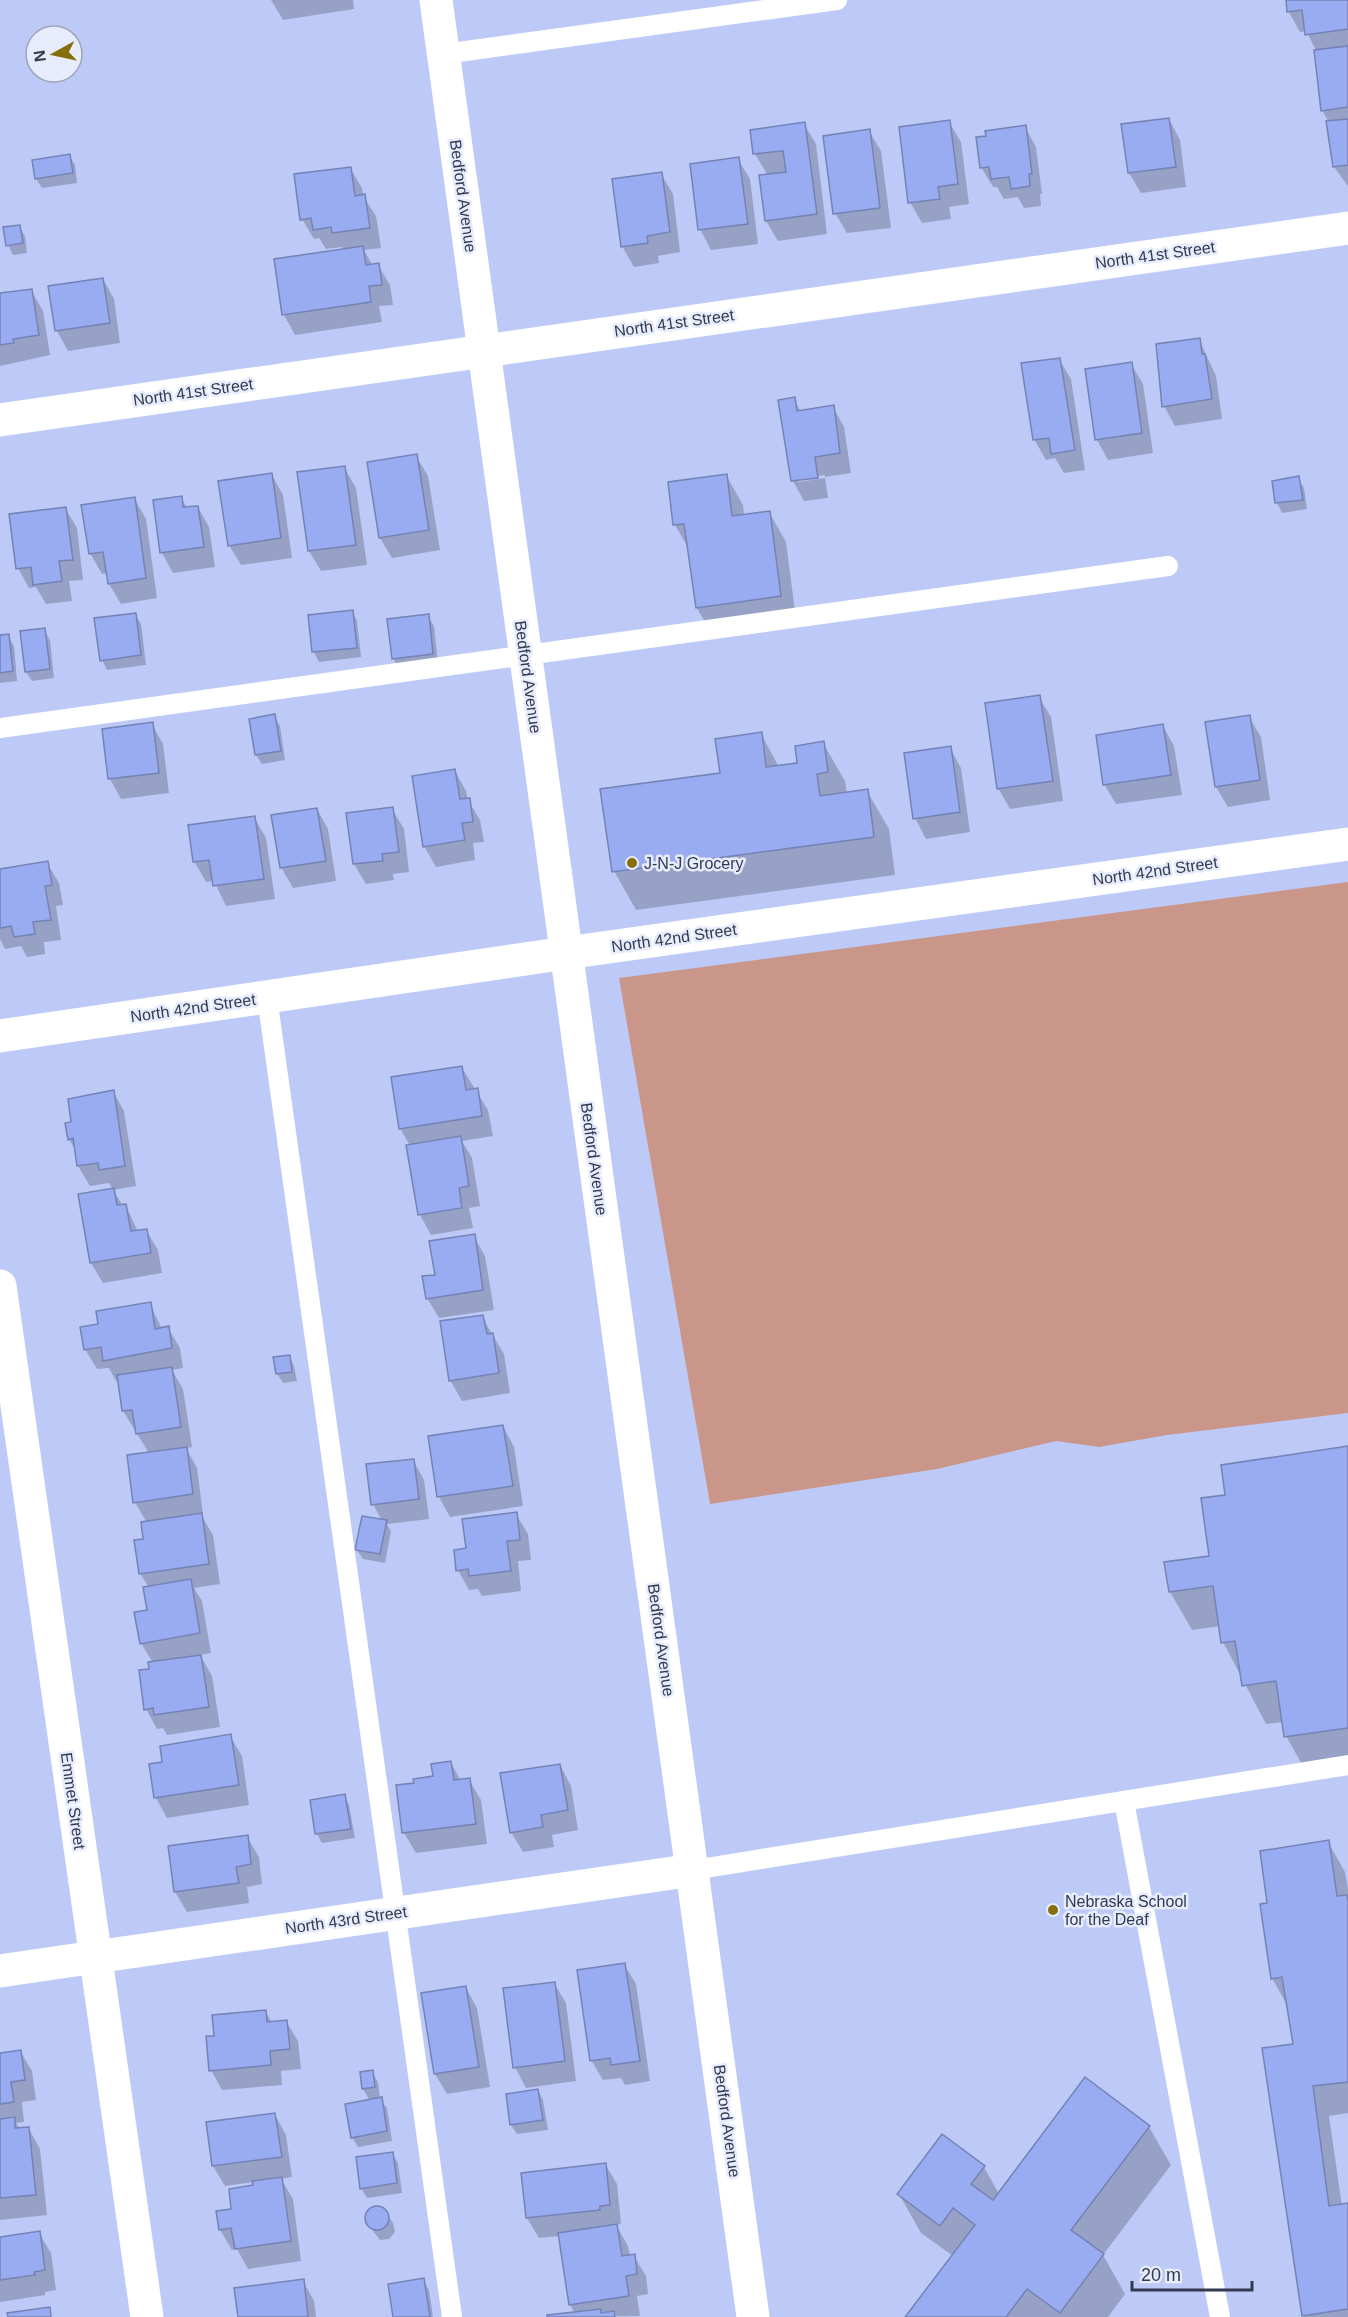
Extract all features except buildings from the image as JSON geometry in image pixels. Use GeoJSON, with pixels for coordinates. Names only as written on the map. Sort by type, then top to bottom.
{"type":"FeatureCollection","features":[{"type":"Feature","properties":{"kind":"street","name":"Bedford Avenue"},"geometry":{"type":"LineString","coordinates":[[436,0],[753,2317]]}},
{"type":"Feature","properties":{"kind":"street","name":"North 41st Street"},"geometry":{"type":"LineString","coordinates":[[0,420],[1348,228]]}},
{"type":"Feature","properties":{"kind":"street","name":"North 42nd Street"},"geometry":{"type":"LineString","coordinates":[[0,1036],[566,953],[1348,844]]}},
{"type":"Feature","properties":{"kind":"street","name":"Emmet Street"},"geometry":{"type":"LineString","coordinates":[[0,1286],[147,2317]]}},
{"type":"Feature","properties":{"kind":"street","name":"North 43rd Street"},"geometry":{"type":"LineString","coordinates":[[0,1971],[693,1870]]}},
{"type":"Feature","properties":{"kind":"lane"},"geometry":{"type":"LineString","coordinates":[[444,54],[837,0]]}},
{"type":"Feature","properties":{"kind":"lane"},"geometry":{"type":"LineString","coordinates":[[0,728],[1168,566]]}},
{"type":"Feature","properties":{"kind":"lane"},"geometry":{"type":"LineString","coordinates":[[267,997],[452,2317]]}},
{"type":"Feature","properties":{"kind":"lane"},"geometry":{"type":"LineString","coordinates":[[693,1870],[1348,1765]]}},
{"type":"Feature","properties":{"kind":"lane"},"geometry":{"type":"LineString","coordinates":[[1124,1801],[1220,2317]]}},
{"type":"Feature","properties":{"kind":"shaded area"},"geometry":{"type":"Polygon","coordinates":[[[1348,882],[1348,1413],[1167,1435],[1099,1447],[1056,1441],[937,1469],[710,1504],[619,978],[1348,882]]]}},
{"type":"Feature","properties":{"kind":"place","name":"J-N-J Grocery"},"geometry":{"type":"Point","coordinates":[632,863]}},
{"type":"Feature","properties":{"kind":"place","name":"Nebraska School for the Deaf"},"geometry":{"type":"Point","coordinates":[1053,1910]}}]}
